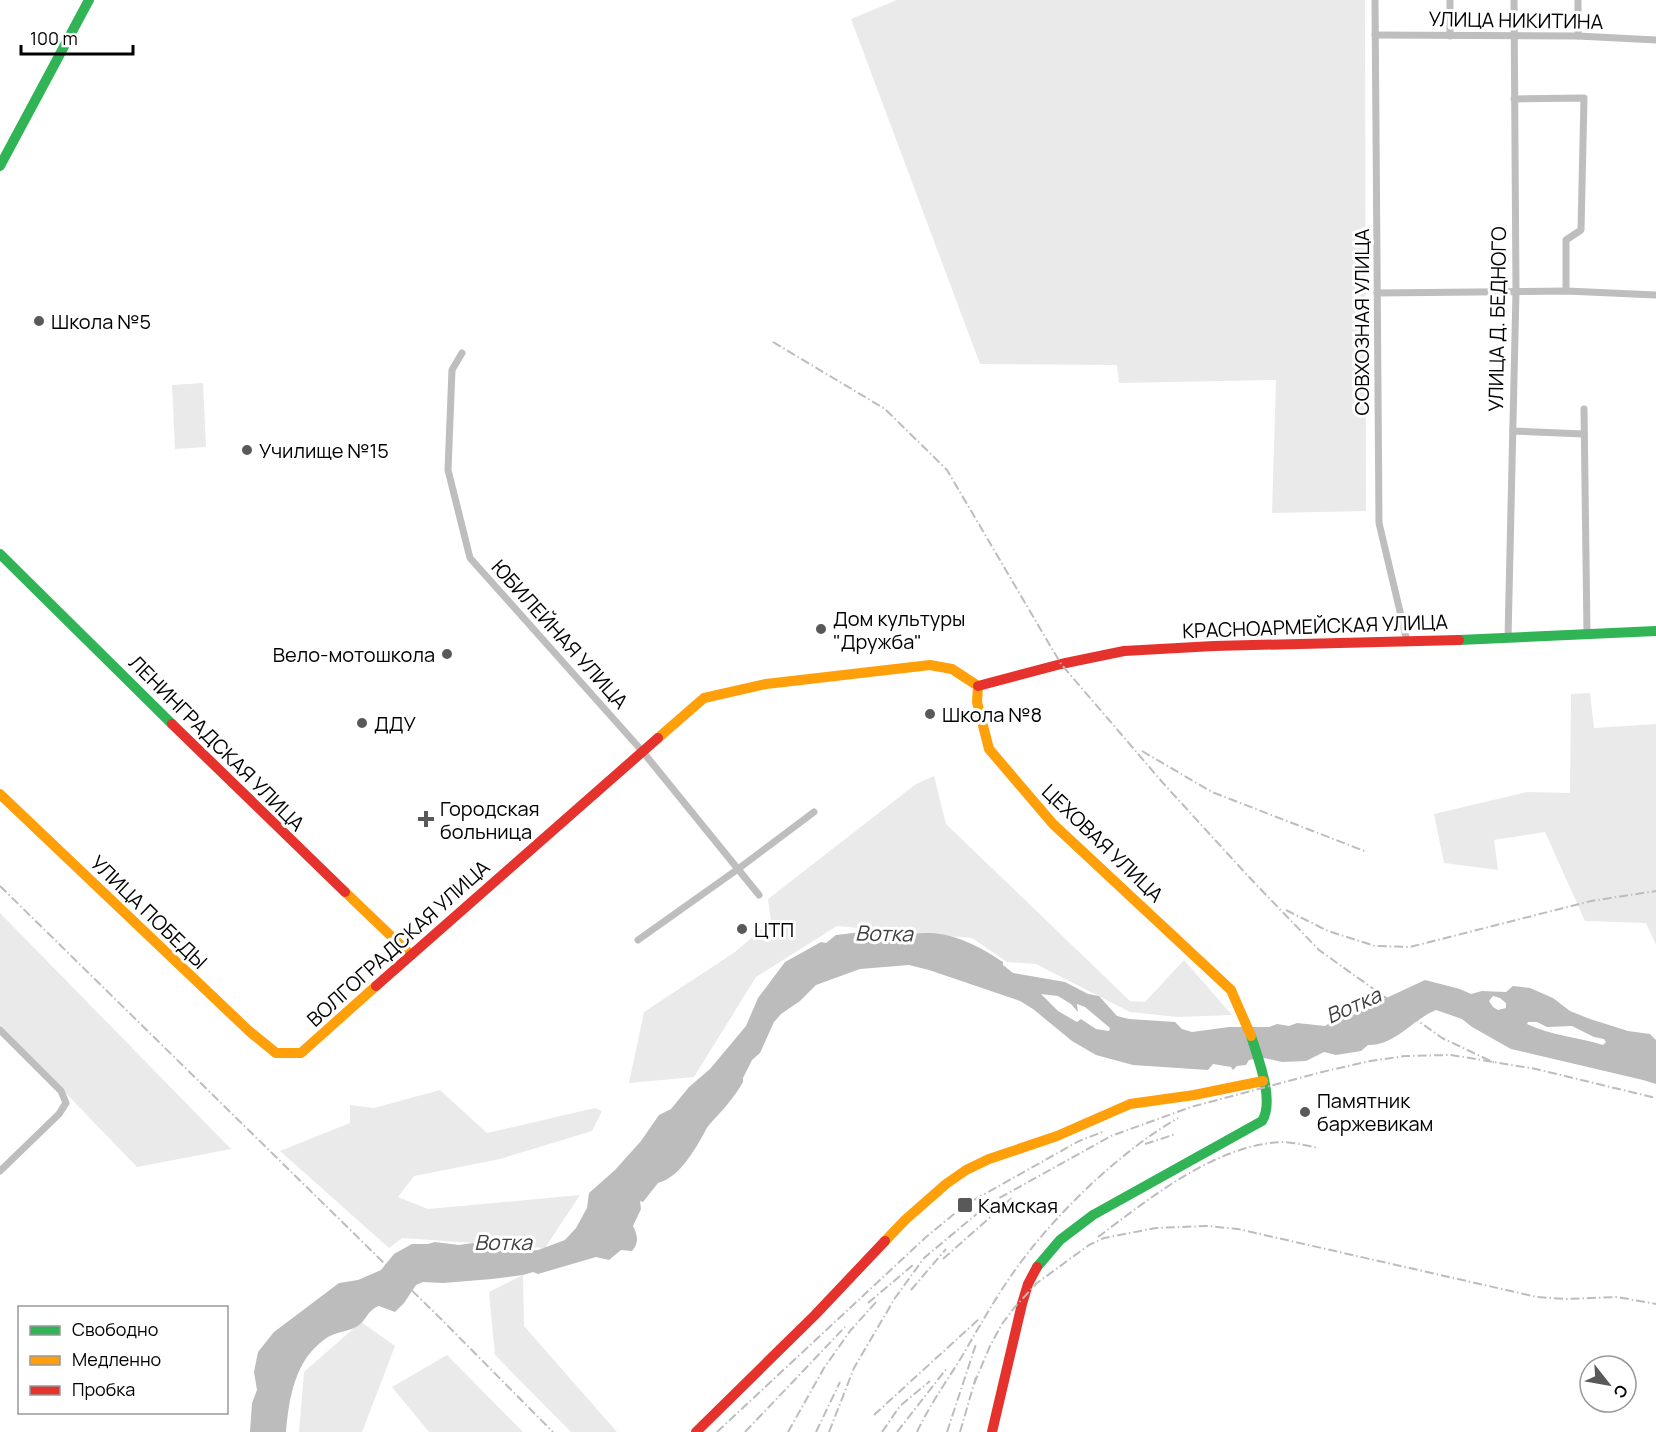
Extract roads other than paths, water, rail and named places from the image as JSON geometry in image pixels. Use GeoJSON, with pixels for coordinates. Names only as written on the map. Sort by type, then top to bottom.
{"type":"FeatureCollection","features":[{"type":"Feature","properties":{"kind":"main road"},"geometry":{"type":"LineString","coordinates":[[0,166],[89,0]]}},
{"type":"Feature","properties":{"kind":"main road","name":"ЛЕНИНГРАДСКАЯ УЛИЦА"},"geometry":{"type":"LineString","coordinates":[[0,554],[213,765],[411,954]]}},
{"type":"Feature","properties":{"kind":"main road","name":"КРАСНОАРМЕЙСКАЯ УЛИЦА"},"geometry":{"type":"LineString","coordinates":[[978,686],[1061,664],[1124,651],[1656,631]]}},
{"type":"Feature","properties":{"kind":"main road","name":"ВОЛГОГРАДСКАЯ УЛИЦА"},"geometry":{"type":"LineString","coordinates":[[276,1053],[302,1053],[411,954],[704,698],[766,684],[930,665],[952,669],[978,686]]}},
{"type":"Feature","properties":{"kind":"main road","name":"ЦЕХОВАЯ УЛИЦА"},"geometry":{"type":"LineString","coordinates":[[978,686],[977,702],[989,749],[1053,824],[1231,990],[1240,1005],[1262,1077]]}},
{"type":"Feature","properties":{"kind":"main road","name":"УЛИЦА ПОБЕДЫ"},"geometry":{"type":"LineString","coordinates":[[0,794],[249,1031],[276,1053]]}},
{"type":"Feature","properties":{"kind":"main road"},"geometry":{"type":"LineString","coordinates":[[696,1432],[815,1315],[905,1220],[946,1184],[966,1170],[989,1159],[1057,1136],[1130,1104],[1204,1093],[1262,1077],[1267,1108],[1262,1121],[1093,1215],[1067,1233],[1035,1270],[1028,1283],[1017,1324],[992,1432]]}},
{"type":"Feature","properties":{"kind":"street","name":"СОВХОЗНАЯ УЛИЦА"},"geometry":{"type":"LineString","coordinates":[[1375,0],[1379,523],[1407,641]]}},
{"type":"Feature","properties":{"kind":"street"},"geometry":{"type":"LineString","coordinates":[[1450,0],[1450,36]]}},
{"type":"Feature","properties":{"kind":"street","name":"УЛИЦА Д. БЕДНОГО"},"geometry":{"type":"LineString","coordinates":[[1508,638],[1516,292],[1514,0]]}},
{"type":"Feature","properties":{"kind":"street"},"geometry":{"type":"LineString","coordinates":[[1578,0],[1578,36]]}},
{"type":"Feature","properties":{"kind":"street","name":"УЛИЦА НИКИТИНА"},"geometry":{"type":"LineString","coordinates":[[1375,35],[1578,36],[1656,40]]}},
{"type":"Feature","properties":{"kind":"street"},"geometry":{"type":"LineString","coordinates":[[1514,99],[1584,98],[1581,230],[1566,240],[1566,291]]}},
{"type":"Feature","properties":{"kind":"street"},"geometry":{"type":"LineString","coordinates":[[1377,293],[1566,291],[1656,295]]}},
{"type":"Feature","properties":{"kind":"street","name":"ЮБИЛЕЙНАЯ УЛИЦА"},"geometry":{"type":"LineString","coordinates":[[462,353],[452,370],[447,470],[470,558],[643,752],[759,895]]}},
{"type":"Feature","properties":{"kind":"street"},"geometry":{"type":"LineString","coordinates":[[1584,409],[1587,634]]}},
{"type":"Feature","properties":{"kind":"street"},"geometry":{"type":"LineString","coordinates":[[1513,431],[1584,434]]}},
{"type":"Feature","properties":{"kind":"street"},"geometry":{"type":"LineString","coordinates":[[638,940],[814,812]]}},
{"type":"Feature","properties":{"kind":"street"},"geometry":{"type":"LineString","coordinates":[[0,1030],[61,1091],[66,1103],[59,1114],[0,1171]]}},
{"type":"Feature","properties":{"kind":"water","name":"Вотка"},"geometry":{"type":"Polygon","coordinates":[[[879,930],[950,936],[987,952],[1003,962],[1003,965],[1013,973],[1065,982],[1088,994],[1099,996],[1117,1016],[1175,1022],[1182,1029],[1192,1032],[1229,1027],[1269,1027],[1277,1024],[1289,1026],[1297,1023],[1325,1026],[1377,1006],[1382,1000],[1425,980],[1471,994],[1482,991],[1506,992],[1513,986],[1530,988],[1553,998],[1570,1011],[1590,1019],[1628,1031],[1650,1034],[1656,1040],[1656,1084],[1511,1049],[1462,1019],[1436,1010],[1387,1041],[1368,1045],[1361,1051],[1336,1055],[1324,1052],[1306,1061],[1282,1062],[1264,1058],[1249,1060],[1246,1065],[1237,1066],[1233,1070],[1231,1067],[1213,1064],[1208,1070],[1133,1065],[1096,1055],[1072,1041],[1020,1001],[909,965],[860,969],[816,985],[774,1022],[760,1053],[752,1060],[743,1082],[708,1126],[689,1158],[672,1176],[658,1183],[643,1202],[640,1201],[641,1209],[633,1226],[637,1242],[632,1251],[621,1250],[609,1260],[596,1257],[538,1274],[533,1272],[492,1279],[443,1283],[423,1282],[416,1285],[395,1312],[379,1306],[372,1310],[359,1325],[336,1333],[315,1348],[300,1369],[295,1381],[286,1432],[250,1432],[252,1403],[257,1390],[254,1372],[258,1352],[274,1332],[339,1283],[358,1280],[381,1270],[394,1254],[412,1244],[473,1243],[484,1250],[486,1236],[497,1250],[513,1253],[538,1250],[565,1240],[576,1228],[587,1208],[589,1193],[615,1170],[641,1141],[659,1115],[671,1109],[689,1087],[710,1069],[746,1026],[758,998],[785,962],[821,942],[826,943],[836,935],[879,930]],[[1041,994],[1058,1011],[1077,1022],[1081,1019],[1096,1029],[1109,1031],[1110,1028],[1085,1007],[1077,1004],[1078,1012],[1071,1004],[1058,996],[1041,994]],[[1493,996],[1489,1001],[1493,1007],[1498,1010],[1506,1008],[1506,1003],[1493,996]],[[1537,1022],[1527,1024],[1603,1045],[1606,1042],[1604,1039],[1594,1037],[1572,1026],[1547,1027],[1537,1022]]]}},
{"type":"Feature","properties":{"kind":"railway"},"geometry":{"type":"LineString","coordinates":[[773,342],[885,409],[947,470],[1061,664],[1163,783],[1319,950],[1442,1038],[1495,1063]]}},
{"type":"Feature","properties":{"kind":"railway"},"geometry":{"type":"LineString","coordinates":[[1142,751],[1212,792],[1367,852]]}},
{"type":"Feature","properties":{"kind":"railway"},"geometry":{"type":"LineString","coordinates":[[0,886],[553,1432]]}},
{"type":"Feature","properties":{"kind":"railway"},"geometry":{"type":"LineString","coordinates":[[1286,910],[1328,931],[1375,946],[1410,947],[1591,901],[1656,891]]}},
{"type":"Feature","properties":{"kind":"railway"},"geometry":{"type":"LineString","coordinates":[[985,1206],[1111,1136],[1191,1107],[1370,1061],[1405,1056],[1451,1055],[1536,1069],[1656,1098]]}},
{"type":"Feature","properties":{"kind":"railway"},"geometry":{"type":"LineString","coordinates":[[917,1432],[932,1403],[993,1304],[1013,1273],[1047,1230],[1110,1167],[1178,1118]]}},
{"type":"Feature","properties":{"kind":"railway"},"geometry":{"type":"LineString","coordinates":[[717,1432],[926,1237],[965,1205],[1079,1141],[1105,1131]]}},
{"type":"Feature","properties":{"kind":"railway"},"geometry":{"type":"LineString","coordinates":[[1145,1144],[1176,1134]]}},
{"type":"Feature","properties":{"kind":"railway"},"geometry":{"type":"LineString","coordinates":[[1098,1237],[1184,1176],[1232,1153],[1257,1145],[1282,1142],[1319,1148]]}},
{"type":"Feature","properties":{"kind":"railway"},"geometry":{"type":"LineString","coordinates":[[943,1259],[1013,1197]]}},
{"type":"Feature","properties":{"kind":"railway"},"geometry":{"type":"LineString","coordinates":[[829,1432],[854,1368],[895,1298],[924,1258],[991,1202]]}},
{"type":"Feature","properties":{"kind":"railway"},"geometry":{"type":"LineString","coordinates":[[974,1384],[1002,1324],[1037,1283],[1089,1245],[1104,1238],[1156,1228],[1207,1226],[1238,1229],[1537,1297],[1567,1299],[1617,1297],[1656,1304]]}},
{"type":"Feature","properties":{"kind":"railway"},"geometry":{"type":"LineString","coordinates":[[911,1290],[946,1249]]}},
{"type":"Feature","properties":{"kind":"railway"},"geometry":{"type":"LineString","coordinates":[[868,1303],[913,1265]]}},
{"type":"Feature","properties":{"kind":"railway"},"geometry":{"type":"LineString","coordinates":[[788,1432],[824,1368],[850,1331],[877,1301]]}},
{"type":"Feature","properties":{"kind":"railway"},"geometry":{"type":"LineString","coordinates":[[874,1415],[980,1318]]}},
{"type":"Feature","properties":{"kind":"railway"},"geometry":{"type":"LineString","coordinates":[[745,1432],[845,1327]]}},
{"type":"Feature","properties":{"kind":"railway"},"geometry":{"type":"LineString","coordinates":[[947,1432],[976,1344]]}},
{"type":"Feature","properties":{"kind":"railway"},"geometry":{"type":"LineString","coordinates":[[897,1432],[947,1368]]}},
{"type":"Feature","properties":{"kind":"railway"},"geometry":{"type":"LineString","coordinates":[[960,1432],[976,1377]]}},
{"type":"Feature","properties":{"kind":"railway"},"geometry":{"type":"LineString","coordinates":[[882,1432],[900,1406],[930,1381]]}},
{"type":"Feature","properties":{"kind":"railway"},"geometry":{"type":"LineString","coordinates":[[816,1432],[840,1382]]}},
{"type":"Feature","properties":{"kind":"place","name":"Школа №5"},"geometry":{"type":"Point","coordinates":[39,321]}},
{"type":"Feature","properties":{"kind":"place","name":"Училище №15"},"geometry":{"type":"Point","coordinates":[247,450]}},
{"type":"Feature","properties":{"kind":"place","name":"Дом культуры \"Дружба\""},"geometry":{"type":"Point","coordinates":[821,629]}},
{"type":"Feature","properties":{"kind":"place","name":"Вело-мотошкола"},"geometry":{"type":"Point","coordinates":[447,654]}},
{"type":"Feature","properties":{"kind":"place","name":"Школа №8"},"geometry":{"type":"Point","coordinates":[930,714]}},
{"type":"Feature","properties":{"kind":"place","name":"ДДУ"},"geometry":{"type":"Point","coordinates":[362,723]}},
{"type":"Feature","properties":{"kind":"place","name":"Городская больница"},"geometry":{"type":"Point","coordinates":[426,819]}},
{"type":"Feature","properties":{"kind":"place","name":"ЦТП"},"geometry":{"type":"Point","coordinates":[742,929]}},
{"type":"Feature","properties":{"kind":"place","name":"Памятник баржевикам"},"geometry":{"type":"Point","coordinates":[1305,1112]}},
{"type":"Feature","properties":{"kind":"place","name":"Камская"},"geometry":{"type":"Point","coordinates":[965,1205]}}]}
